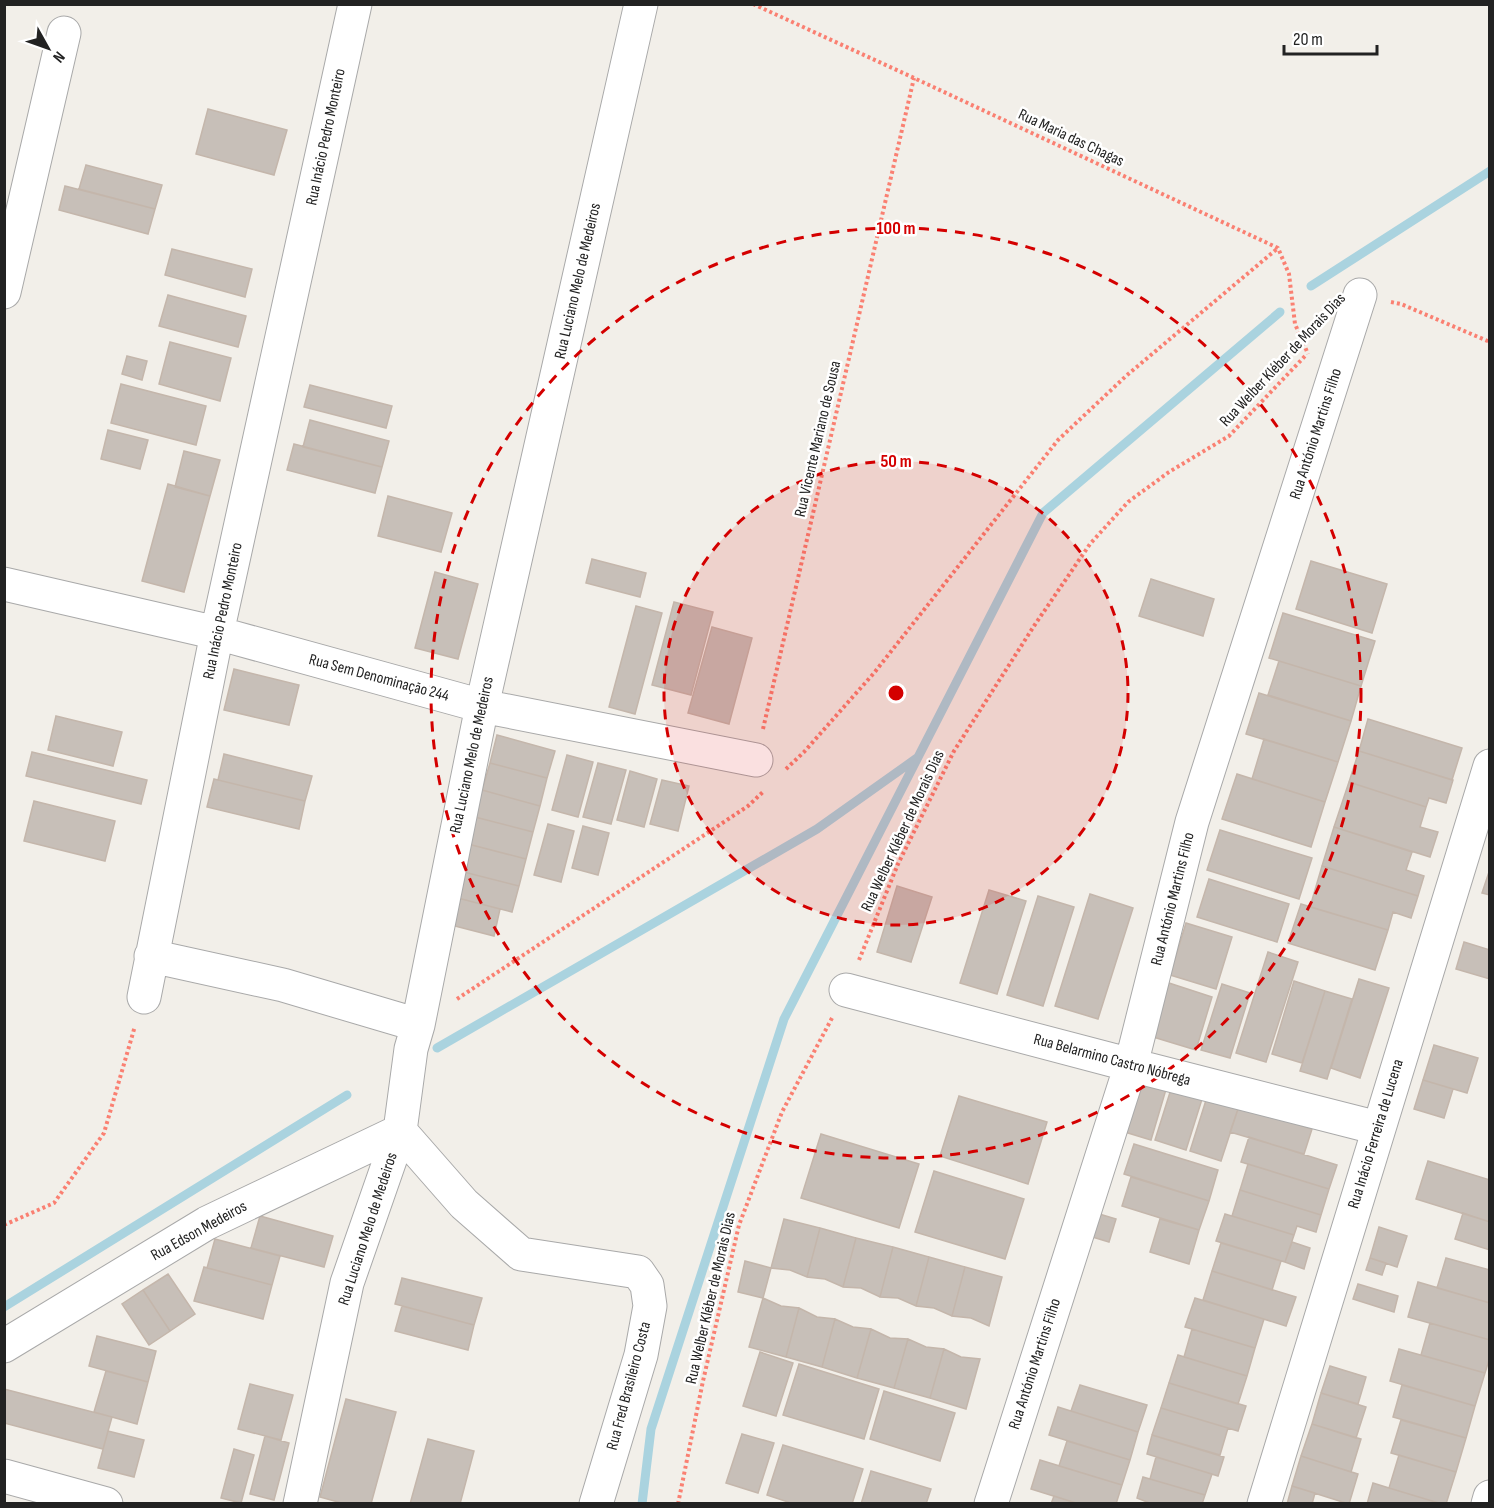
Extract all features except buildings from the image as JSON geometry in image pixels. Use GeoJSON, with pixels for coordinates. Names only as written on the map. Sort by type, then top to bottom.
{"type":"FeatureCollection","features":[{"type":"Feature","properties":{"kind":"street","name":"Rua Inácio Pedro Monteiro"},"geometry":{"type":"LineString","coordinates":[[144,997],[217,633],[355,4]]}},
{"type":"Feature","properties":{"kind":"street","name":"Rua Luciano Melo de Medeiros"},"geometry":{"type":"LineString","coordinates":[[300,1503],[347,1283],[400,1131],[411,1049],[418,1025],[482,706],[641,4]]}},
{"type":"Feature","properties":{"kind":"street"},"geometry":{"type":"LineString","coordinates":[[4,291],[64,33]]}},
{"type":"Feature","properties":{"kind":"street","name":"Rua António Martins Filho"},"geometry":{"type":"LineString","coordinates":[[991,1503],[1131,1065],[1192,822],[1360,295]]}},
{"type":"Feature","properties":{"kind":"street","name":"Rua Sem Denominação 244"},"geometry":{"type":"LineString","coordinates":[[4,584],[217,633],[482,706],[768,767]]}},
{"type":"Feature","properties":{"kind":"street","name":"Rua Inácio Ferreira de Lucena"},"geometry":{"type":"LineString","coordinates":[[1264,1503],[1490,766]]}},
{"type":"Feature","properties":{"kind":"street"},"geometry":{"type":"LineString","coordinates":[[151,956],[283,985],[418,1025]]}},
{"type":"Feature","properties":{"kind":"street","name":"Rua Belarmino Castro Nóbrega"},"geometry":{"type":"LineString","coordinates":[[846,990],[1378,1128]]}},
{"type":"Feature","properties":{"kind":"street","name":"Rua Edson Medeiros"},"geometry":{"type":"LineString","coordinates":[[4,1346],[207,1223],[400,1131]]}},
{"type":"Feature","properties":{"kind":"street","name":"Rua Fred Brasileiro Costa"},"geometry":{"type":"LineString","coordinates":[[400,1131],[464,1204],[522,1254],[638,1272],[647,1284],[650,1306],[640,1355],[596,1503]]}},
{"type":"Feature","properties":{"kind":"street"},"geometry":{"type":"LineString","coordinates":[[19,1487],[106,1503]]}},
{"type":"Feature","properties":{"kind":"street"},"geometry":{"type":"LineString","coordinates":[[1488,1503],[1490,1497]]}},
{"type":"Feature","properties":{"kind":"path","name":"Rua Maria das Chagas"},"geometry":{"type":"LineString","coordinates":[[753,4],[1278,248]]}},
{"type":"Feature","properties":{"kind":"path","name":"Rua Vicente Mariano de Sousa"},"geometry":{"type":"LineString","coordinates":[[748,806],[768,767],[914,78]]}},
{"type":"Feature","properties":{"kind":"path"},"geometry":{"type":"LineString","coordinates":[[768,767],[804,752],[874,673],[1058,440],[1126,376],[1278,248],[1289,274],[1295,324],[1308,354]]}},
{"type":"Feature","properties":{"kind":"path"},"geometry":{"type":"LineString","coordinates":[[1360,295],[1401,304],[1490,342]]}},
{"type":"Feature","properties":{"kind":"path","name":"Rua Welber Kléber de Morais Dias"},"geometry":{"type":"LineString","coordinates":[[678,1503],[739,1225],[782,1112],[846,990],[898,864],[954,752],[1034,626],[1090,544],[1128,502],[1169,472],[1229,436],[1315,345]]}},
{"type":"Feature","properties":{"kind":"path"},"geometry":{"type":"LineString","coordinates":[[418,1025],[748,806],[764,790]]}},
{"type":"Feature","properties":{"kind":"path"},"geometry":{"type":"LineString","coordinates":[[4,1225],[54,1203],[104,1133],[144,997]]}},
{"type":"Feature","properties":{"kind":"waterway"},"geometry":{"type":"LineString","coordinates":[[1311,286],[1490,171]]}},
{"type":"Feature","properties":{"kind":"waterway"},"geometry":{"type":"LineString","coordinates":[[642,1504],[651,1429],[784,1019],[1043,513],[1280,312]]}},
{"type":"Feature","properties":{"kind":"waterway"},"geometry":{"type":"LineString","coordinates":[[437,1048],[817,829],[917,758]]}},
{"type":"Feature","properties":{"kind":"waterway"},"geometry":{"type":"LineString","coordinates":[[4,1307],[347,1095]]}}]}
